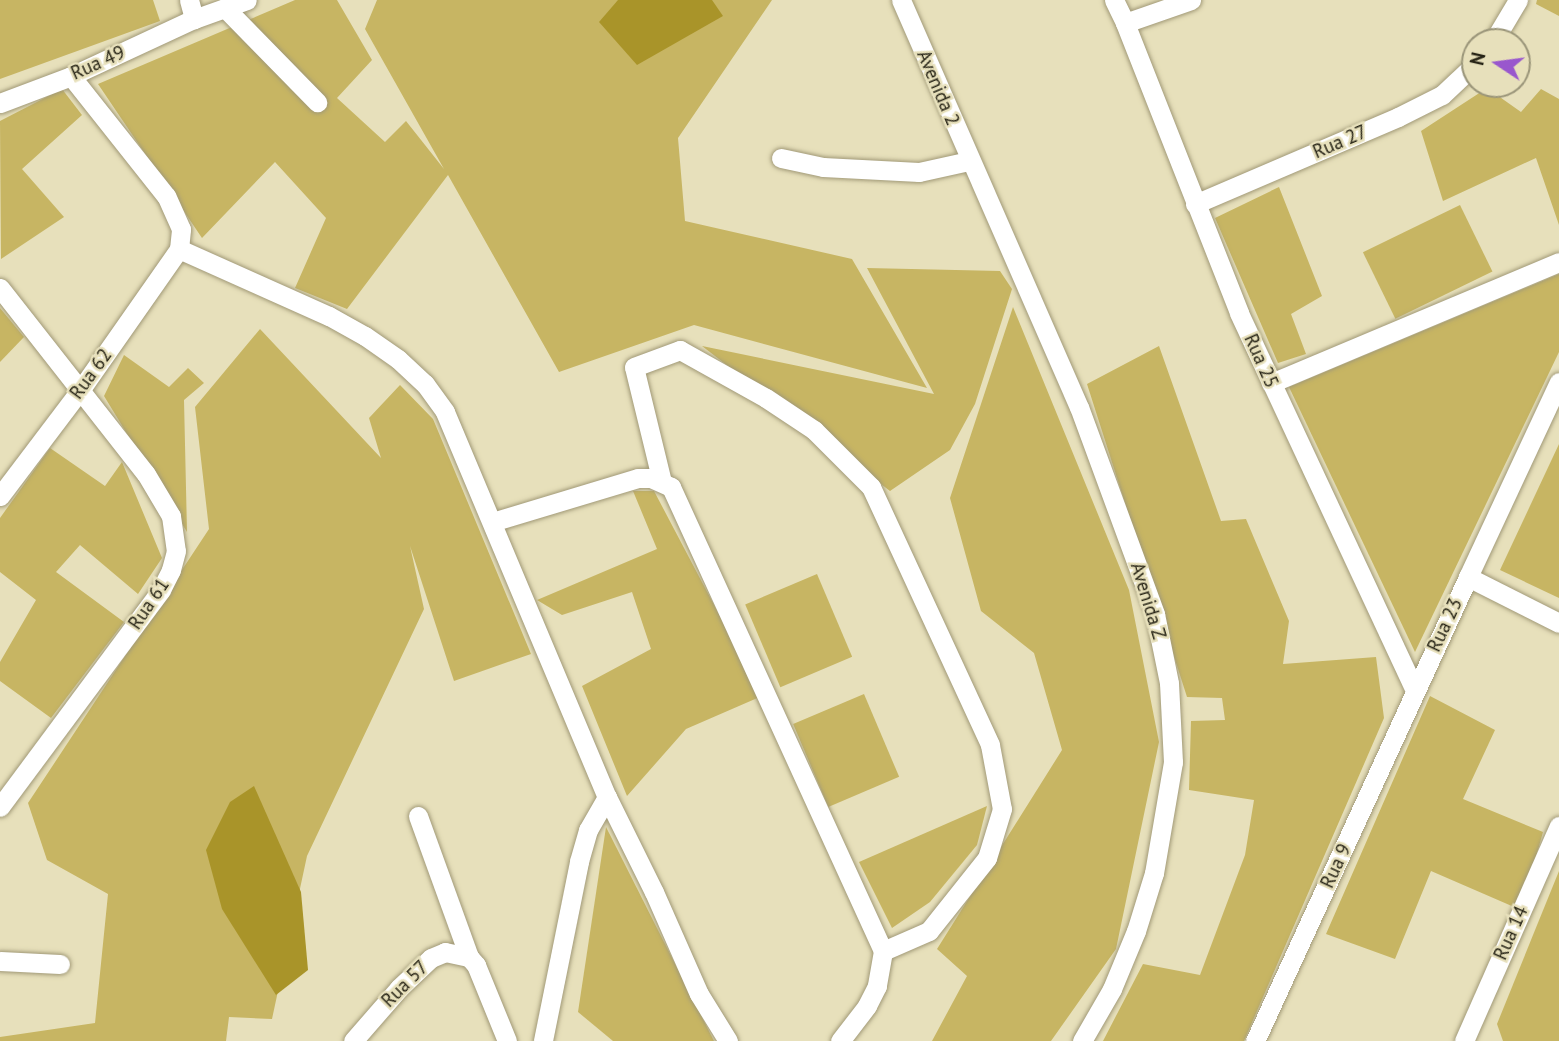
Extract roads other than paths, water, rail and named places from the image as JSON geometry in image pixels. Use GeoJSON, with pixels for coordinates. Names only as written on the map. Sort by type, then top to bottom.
{"type":"FeatureCollection","features":[{"type":"Feature","properties":{"kind":"street","name":"Rua 49"},"geometry":{"type":"LineString","coordinates":[[0,103],[71,76],[192,9],[225,8],[247,0]]}},
{"type":"Feature","properties":{"kind":"street","name":"Avenida 2"},"geometry":{"type":"LineString","coordinates":[[901,0],[972,168]]}},
{"type":"Feature","properties":{"kind":"street","name":"Rua 25"},"geometry":{"type":"LineString","coordinates":[[1114,0],[1195,204],[1271,383],[1415,690]]}},
{"type":"Feature","properties":{"kind":"street"},"geometry":{"type":"LineString","coordinates":[[1125,23],[1191,0]]}},
{"type":"Feature","properties":{"kind":"street"},"geometry":{"type":"LineString","coordinates":[[1501,28],[1518,0]]}},
{"type":"Feature","properties":{"kind":"street"},"geometry":{"type":"LineString","coordinates":[[225,8],[317,102]]}},
{"type":"Feature","properties":{"kind":"street"},"geometry":{"type":"LineString","coordinates":[[71,76],[166,196],[181,229],[179,249],[329,316],[398,359],[425,384],[444,412],[607,797],[654,892],[699,994],[719,1032],[728,1041]]}},
{"type":"Feature","properties":{"kind":"street","name":"Rua 27"},"geometry":{"type":"LineString","coordinates":[[1195,204],[1409,112],[1442,95],[1461,77]]}},
{"type":"Feature","properties":{"kind":"street"},"geometry":{"type":"LineString","coordinates":[[781,158],[823,167],[919,172],[972,168]]}},
{"type":"Feature","properties":{"kind":"street","name":"Avenida Z"},"geometry":{"type":"LineString","coordinates":[[972,168],[1079,407],[1155,614],[1170,683],[1173,762],[1154,873],[1136,931],[1112,989],[1082,1041]]}},
{"type":"Feature","properties":{"kind":"street","name":"Rua 62"},"geometry":{"type":"LineString","coordinates":[[0,496],[81,389],[179,249]]}},
{"type":"Feature","properties":{"kind":"street"},"geometry":{"type":"LineString","coordinates":[[1271,383],[1559,262]]}},
{"type":"Feature","properties":{"kind":"street","name":"Rua 61"},"geometry":{"type":"LineString","coordinates":[[0,288],[81,389],[162,499],[175,530],[176,551],[171,570],[161,590],[0,807]]}},
{"type":"Feature","properties":{"kind":"street"},"geometry":{"type":"LineString","coordinates":[[662,482],[634,367],[680,350],[766,398],[814,430],[871,488],[990,745],[1002,809],[987,858],[929,931],[883,951]]}},
{"type":"Feature","properties":{"kind":"street"},"geometry":{"type":"LineString","coordinates":[[1468,577],[1559,382]]}},
{"type":"Feature","properties":{"kind":"street"},"geometry":{"type":"LineString","coordinates":[[492,522],[623,481],[651,478],[671,487],[683,507],[883,951],[877,986],[867,1006],[839,1041]]}},
{"type":"Feature","properties":{"kind":"street","name":"Rua 23"},"geometry":{"type":"LineString","coordinates":[[1415,690],[1468,577],[1559,623]]}},
{"type":"Feature","properties":{"kind":"street","name":"Rua 9"},"geometry":{"type":"LineString","coordinates":[[1255,1041],[1415,690]]}},
{"type":"Feature","properties":{"kind":"street"},"geometry":{"type":"LineString","coordinates":[[543,1041],[579,862],[589,830],[607,797]]}},
{"type":"Feature","properties":{"kind":"street"},"geometry":{"type":"LineString","coordinates":[[418,816],[469,957],[476,965],[507,1041]]}},
{"type":"Feature","properties":{"kind":"street","name":"Rua 14"},"geometry":{"type":"LineString","coordinates":[[1464,1041],[1559,826]]}},
{"type":"Feature","properties":{"kind":"street","name":"Rua 57"},"geometry":{"type":"LineString","coordinates":[[353,1041],[398,988],[431,958],[445,952],[469,957]]}},
{"type":"Feature","properties":{"kind":"street"},"geometry":{"type":"LineString","coordinates":[[0,961],[60,964]]}}]}
